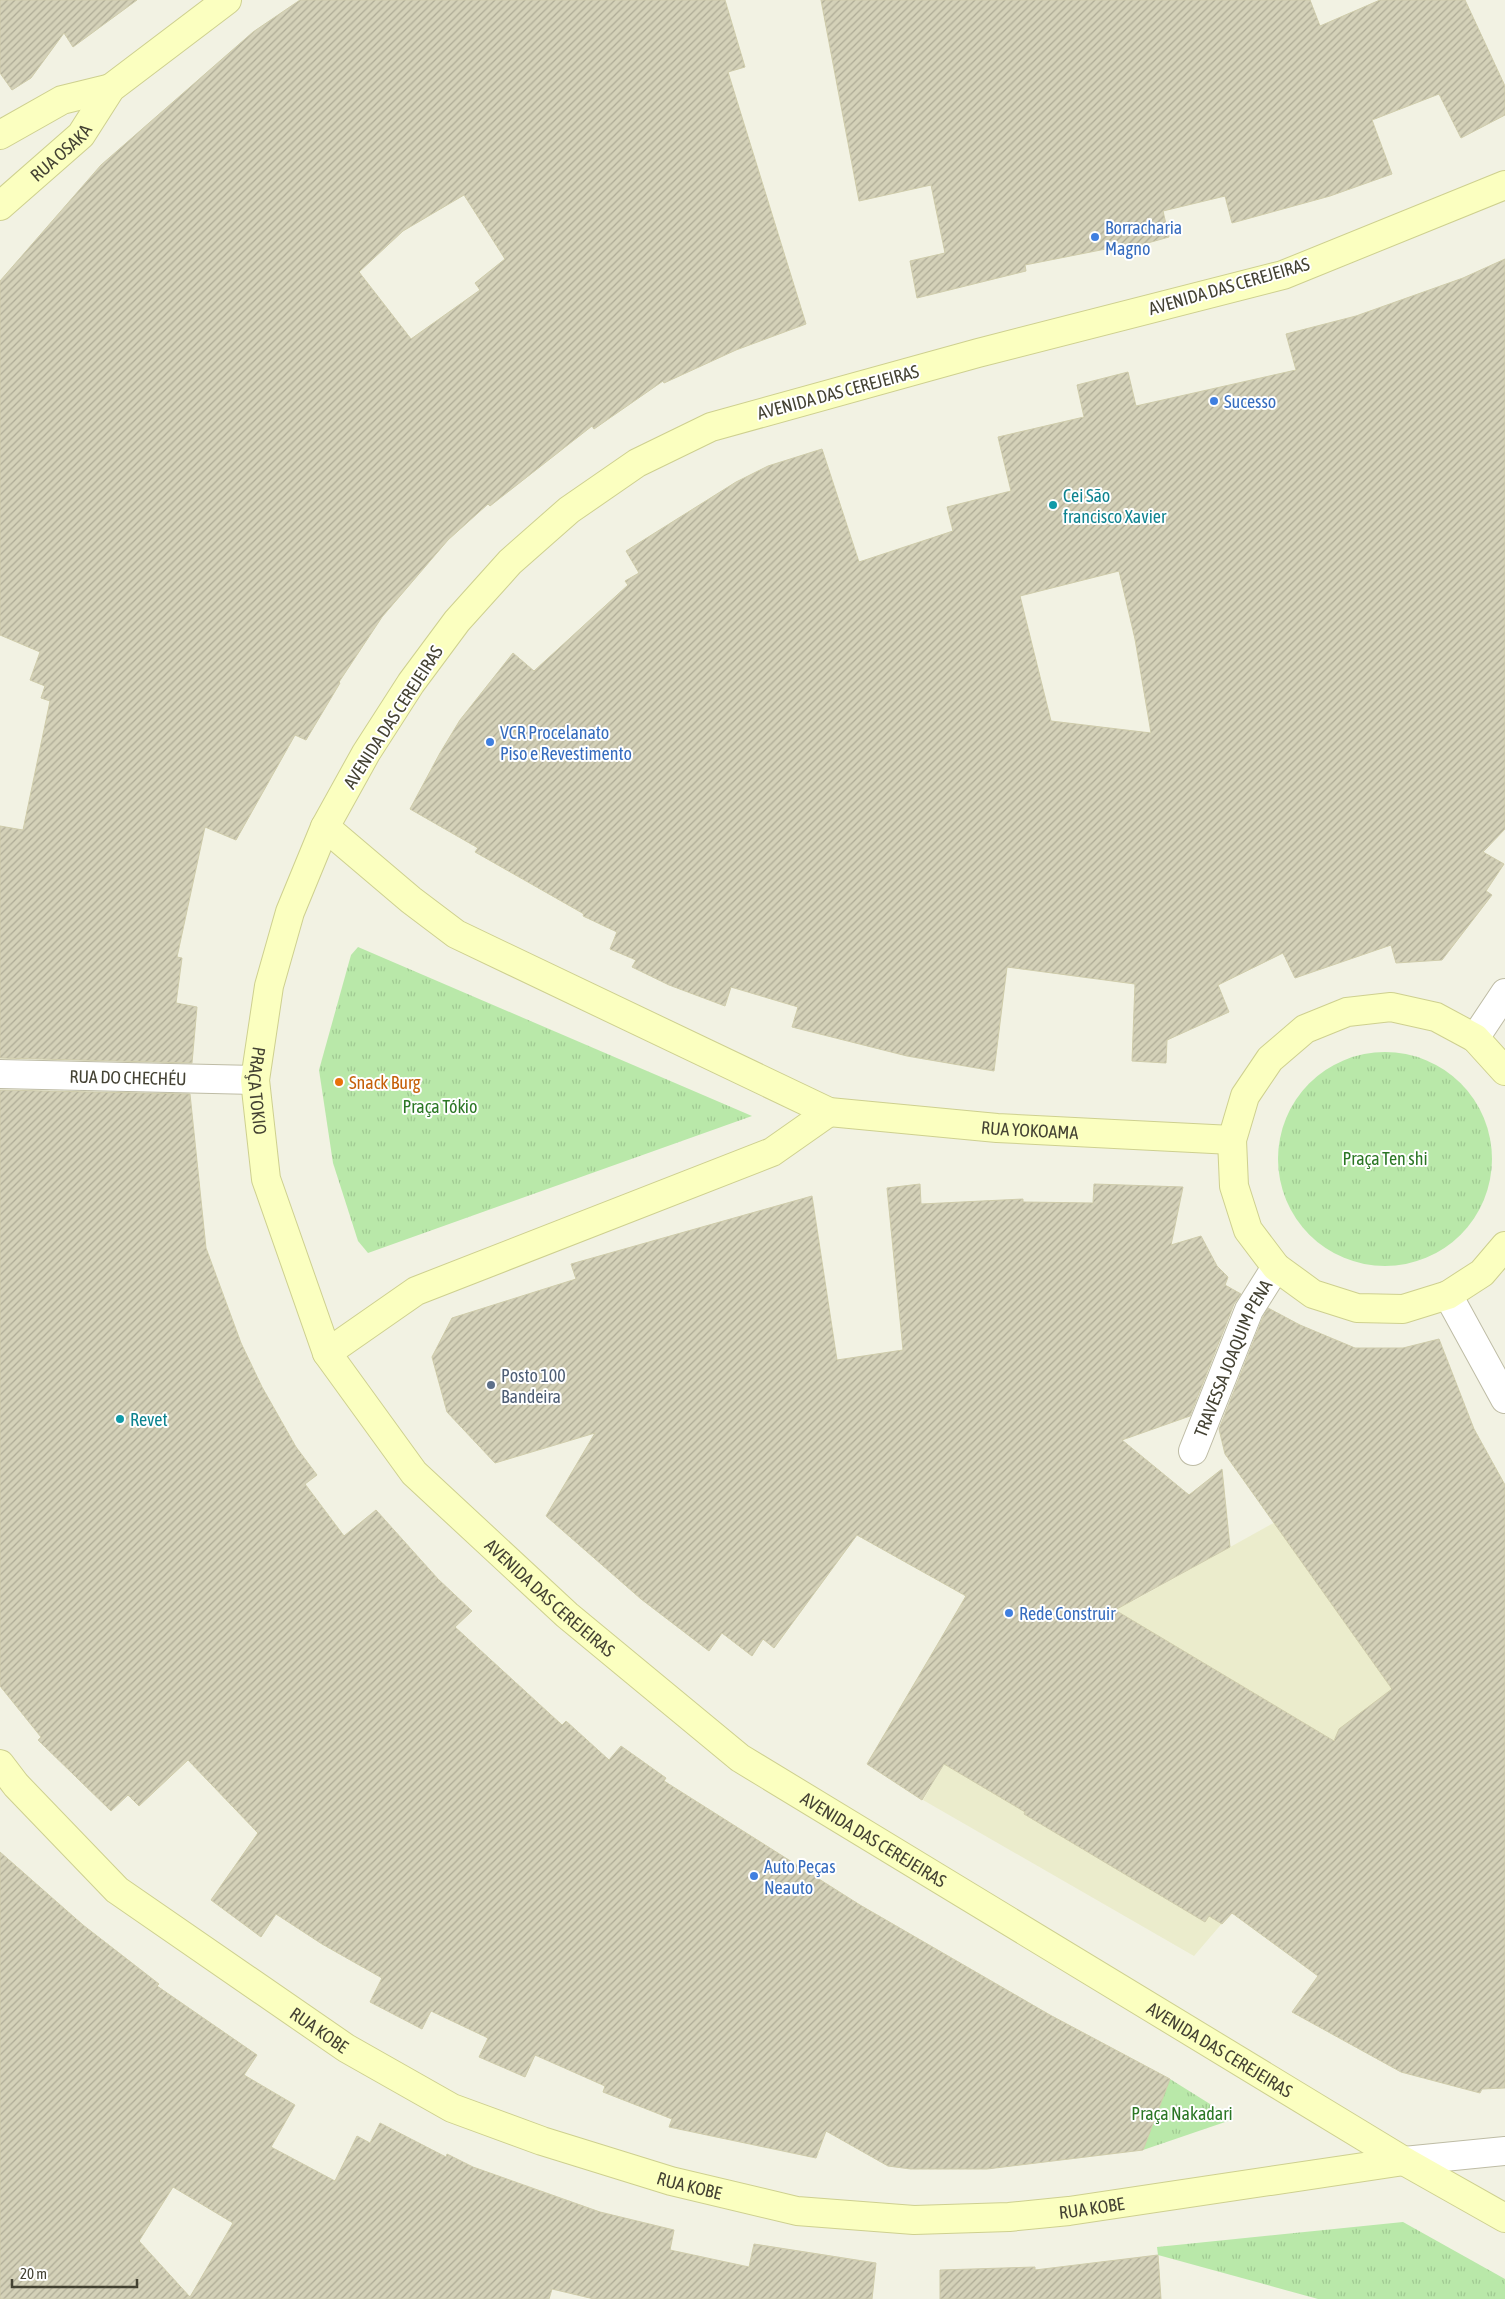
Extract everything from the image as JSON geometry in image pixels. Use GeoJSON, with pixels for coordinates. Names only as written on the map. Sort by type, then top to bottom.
{"type":"FeatureCollection","features":[{"type":"Feature","properties":{"kind":"street","name":"RUA OSAKA"},"geometry":{"type":"LineString","coordinates":[[0,206],[81,135],[111,88],[227,0]]}},
{"type":"Feature","properties":{"kind":"street","name":"RUA OSAKA"},"geometry":{"type":"LineString","coordinates":[[0,135],[62,100],[111,88]]}},
{"type":"Feature","properties":{"kind":"street","name":"AVENIDA DAS CEREJEIRAS"},"geometry":{"type":"LineString","coordinates":[[325,827],[366,753],[411,683],[457,622],[510,562],[569,510],[637,463],[711,427],[978,353],[1283,275],[1505,185]]}},
{"type":"Feature","properties":{"kind":"street","name":"PRAÇA TOKIO"},"geometry":{"type":"LineString","coordinates":[[325,827],[290,912],[269,986],[255,1080],[266,1179],[327,1353]]}},
{"type":"Feature","properties":{"kind":"street"},"geometry":{"type":"LineString","coordinates":[[325,827],[411,900],[456,934],[829,1112],[772,1152],[416,1291],[327,1353]]}},
{"type":"Feature","properties":{"kind":"street"},"geometry":{"type":"LineString","coordinates":[[1475,1038],[1505,994]]}},
{"type":"Feature","properties":{"kind":"street"},"geometry":{"type":"LineString","coordinates":[[1505,1071],[1475,1038],[1436,1017],[1391,1007],[1347,1012],[1305,1029],[1270,1059],[1245,1096],[1232,1140],[1234,1186],[1248,1230],[1276,1267],[1313,1294],[1357,1308],[1403,1309],[1448,1295],[1482,1273],[1505,1246]]}},
{"type":"Feature","properties":{"kind":"street","name":"RUA DO CHECHÉU"},"geometry":{"type":"LineString","coordinates":[[0,1074],[255,1080]]}},
{"type":"Feature","properties":{"kind":"street","name":"RUA YOKOAMA"},"geometry":{"type":"LineString","coordinates":[[829,1112],[997,1128],[1232,1140]]}},
{"type":"Feature","properties":{"kind":"street","name":"TRAVESSA JOAQUIM PENA"},"geometry":{"type":"LineString","coordinates":[[1193,1451],[1249,1310],[1276,1267]]}},
{"type":"Feature","properties":{"kind":"street"},"geometry":{"type":"LineString","coordinates":[[1448,1295],[1505,1399]]}},
{"type":"Feature","properties":{"kind":"street","name":"AVENIDA DAS CEREJEIRAS"},"geometry":{"type":"LineString","coordinates":[[327,1353],[414,1473],[567,1615],[740,1758],[1404,2161],[1505,2218]]}},
{"type":"Feature","properties":{"kind":"street","name":"RUA KOBE"},"geometry":{"type":"LineString","coordinates":[[0,1764],[16,1785],[117,1890],[346,2048],[452,2108],[542,2141],[672,2181],[797,2211],[914,2220],[1009,2217],[1069,2212],[1404,2161],[1505,2151]]}},
{"type":"Feature","properties":{"kind":"shaded area"},"geometry":{"type":"Polygon","coordinates":[[[1468,1415],[1476,1434],[1505,1484],[1505,1606],[1303,1829],[1194,1956],[923,1800],[1063,1564],[1073,1563],[1133,1601],[1468,1415]]]}},
{"type":"Feature","properties":{"kind":"green space","name":"Praça Tókio"},"geometry":{"type":"Polygon","coordinates":[[[358,947],[752,1116],[368,1253],[358,1241],[333,1163],[319,1070],[351,955],[358,947]]]}},
{"type":"Feature","properties":{"kind":"green space","name":"Praça Ten shi"},"geometry":{"type":"Polygon","coordinates":[[[1385,1052],[1406,1054],[1426,1060],[1444,1070],[1461,1083],[1474,1100],[1484,1118],[1490,1138],[1492,1159],[1490,1180],[1484,1200],[1474,1218],[1461,1235],[1444,1248],[1426,1258],[1406,1264],[1385,1266],[1364,1264],[1344,1258],[1326,1248],[1309,1235],[1296,1218],[1286,1200],[1280,1180],[1278,1159],[1280,1138],[1286,1118],[1296,1100],[1309,1083],[1326,1070],[1344,1060],[1364,1054],[1385,1052]]]}},
{"type":"Feature","properties":{"kind":"green space","name":"Praça Nakadari"},"geometry":{"type":"Polygon","coordinates":[[[1170,2079],[1234,2119],[1143,2150],[1170,2079]]]}},
{"type":"Feature","properties":{"kind":"green space"},"geometry":{"type":"Polygon","coordinates":[[[1403,2222],[1505,2279],[1505,2299],[1318,2299],[1158,2255],[1157,2247],[1403,2222]]]}},
{"type":"Feature","properties":{"kind":"building"},"geometry":{"type":"Polygon","coordinates":[[[0,0],[137,0],[73,47],[64,33],[31,78],[12,90],[0,73],[0,0]]]}},
{"type":"Feature","properties":{"kind":"building"},"geometry":{"type":"Polygon","coordinates":[[[300,0],[725,0],[745,67],[728,72],[806,324],[736,350],[664,383],[663,381],[594,429],[592,426],[490,506],[488,504],[448,540],[382,617],[339,682],[306,740],[295,735],[236,840],[205,827],[177,957],[182,958],[176,1003],[197,1007],[192,1063],[0,1058],[0,826],[23,830],[50,701],[41,698],[45,686],[30,680],[40,652],[0,635],[0,281],[101,165],[253,32],[300,0]],[[464,195],[403,231],[359,272],[411,339],[480,290],[475,283],[505,259],[464,195]]]}},
{"type":"Feature","properties":{"kind":"building"},"geometry":{"type":"Polygon","coordinates":[[[821,0],[1310,0],[1320,26],[1380,0],[1465,0],[1505,86],[1505,115],[1461,138],[1439,94],[1372,120],[1392,174],[1330,196],[1232,223],[1225,196],[1163,211],[1169,237],[1137,246],[1136,243],[1025,265],[1026,271],[917,298],[910,261],[945,253],[931,185],[859,201],[821,0]]]}},
{"type":"Feature","properties":{"kind":"building"},"geometry":{"type":"Polygon","coordinates":[[[1505,259],[1505,829],[1483,852],[1504,864],[1486,891],[1492,895],[1442,960],[1396,963],[1391,945],[1295,978],[1283,953],[1218,985],[1229,1012],[1167,1040],[1166,1063],[1132,1061],[1135,984],[1007,967],[994,1071],[907,1056],[792,1027],[798,1007],[731,987],[725,1006],[669,985],[632,967],[636,960],[610,949],[617,932],[583,916],[584,914],[475,852],[478,848],[410,809],[460,720],[513,653],[534,671],[628,585],[625,581],[639,573],[626,551],[736,482],[768,466],[822,449],[859,562],[953,531],[947,507],[1011,491],[998,437],[1084,417],[1077,385],[1128,372],[1136,406],[1296,370],[1286,334],[1356,316],[1463,278],[1505,259]],[[1119,571],[1020,596],[1051,721],[1151,733],[1135,639],[1119,571]]]}},
{"type":"Feature","properties":{"kind":"building"},"geometry":{"type":"Polygon","coordinates":[[[0,1090],[190,1094],[206,1248],[241,1343],[262,1387],[296,1447],[317,1475],[305,1484],[344,1536],[376,1510],[438,1579],[472,1611],[455,1627],[562,1725],[566,1721],[609,1760],[621,1746],[666,1778],[664,1781],[860,1905],[1050,2015],[1170,2079],[1143,2150],[987,2169],[911,2169],[888,2166],[826,2131],[816,2158],[669,2127],[672,2119],[603,2092],[605,2086],[535,2055],[525,2077],[479,2057],[488,2038],[431,2011],[422,2029],[370,2002],[382,1978],[322,1944],[276,1914],[261,1937],[211,1900],[258,1833],[188,1760],[139,1806],[128,1795],[111,1811],[38,1740],[41,1737],[0,1686],[0,1090]]]}},
{"type":"Feature","properties":{"kind":"building"},"geometry":{"type":"Polygon","coordinates":[[[920,1184],[921,1204],[1023,1199],[1023,1202],[1093,1203],[1094,1184],[1183,1187],[1171,1245],[1201,1236],[1217,1266],[1228,1277],[1225,1285],[1241,1294],[1234,1304],[1190,1416],[1122,1440],[1189,1495],[1222,1469],[1230,1547],[1115,1610],[1334,1741],[1339,1729],[1392,1689],[1225,1454],[1219,1429],[1268,1308],[1300,1325],[1355,1348],[1403,1348],[1439,1339],[1474,1429],[1505,1485],[1505,2088],[1482,2089],[1480,2093],[1401,2072],[1292,2012],[1318,1976],[1232,1913],[1222,1924],[1209,1916],[1205,1922],[944,1764],[922,1800],[867,1764],[966,1596],[857,1535],[774,1648],[763,1639],[752,1656],[722,1633],[709,1651],[641,1599],[546,1516],[595,1433],[495,1463],[447,1412],[432,1357],[452,1318],[576,1279],[571,1264],[812,1196],[837,1360],[903,1350],[887,1188],[920,1184]]]}},
{"type":"Feature","properties":{"kind":"building"},"geometry":{"type":"Polygon","coordinates":[[[0,1852],[83,1925],[159,1984],[157,1986],[257,2055],[244,2075],[295,2105],[271,2147],[335,2181],[357,2136],[370,2143],[380,2123],[446,2157],[447,2154],[473,2167],[600,2212],[674,2230],[670,2250],[749,2267],[754,2244],[876,2263],[872,2299],[594,2299],[552,2289],[549,2299],[0,2299],[0,1852]],[[173,2187],[139,2241],[190,2297],[233,2223],[173,2187]]]}},
{"type":"Feature","properties":{"kind":"building"},"geometry":{"type":"Polygon","coordinates":[[[1158,2255],[1161,2299],[940,2299],[940,2270],[1035,2267],[1035,2270],[1158,2255]]]}},
{"type":"Feature","properties":{"kind":"place","name":"Borracharia Magno"},"geometry":{"type":"Point","coordinates":[1095,237]}},
{"type":"Feature","properties":{"kind":"place","name":"Sucesso"},"geometry":{"type":"Point","coordinates":[1214,401]}},
{"type":"Feature","properties":{"kind":"place","name":"Cei São francisco Xavier"},"geometry":{"type":"Point","coordinates":[1053,505]}},
{"type":"Feature","properties":{"kind":"place","name":"VCR Procelanato Piso e Revestimento"},"geometry":{"type":"Point","coordinates":[490,742]}},
{"type":"Feature","properties":{"kind":"place","name":"Snack Burg"},"geometry":{"type":"Point","coordinates":[339,1082]}},
{"type":"Feature","properties":{"kind":"place","name":"Posto 100 Bandeira"},"geometry":{"type":"Point","coordinates":[491,1385]}},
{"type":"Feature","properties":{"kind":"place","name":"Revet"},"geometry":{"type":"Point","coordinates":[120,1419]}},
{"type":"Feature","properties":{"kind":"place","name":"Rede Construir"},"geometry":{"type":"Point","coordinates":[1009,1613]}},
{"type":"Feature","properties":{"kind":"place","name":"Auto Peças Neauto"},"geometry":{"type":"Point","coordinates":[754,1876]}}]}
